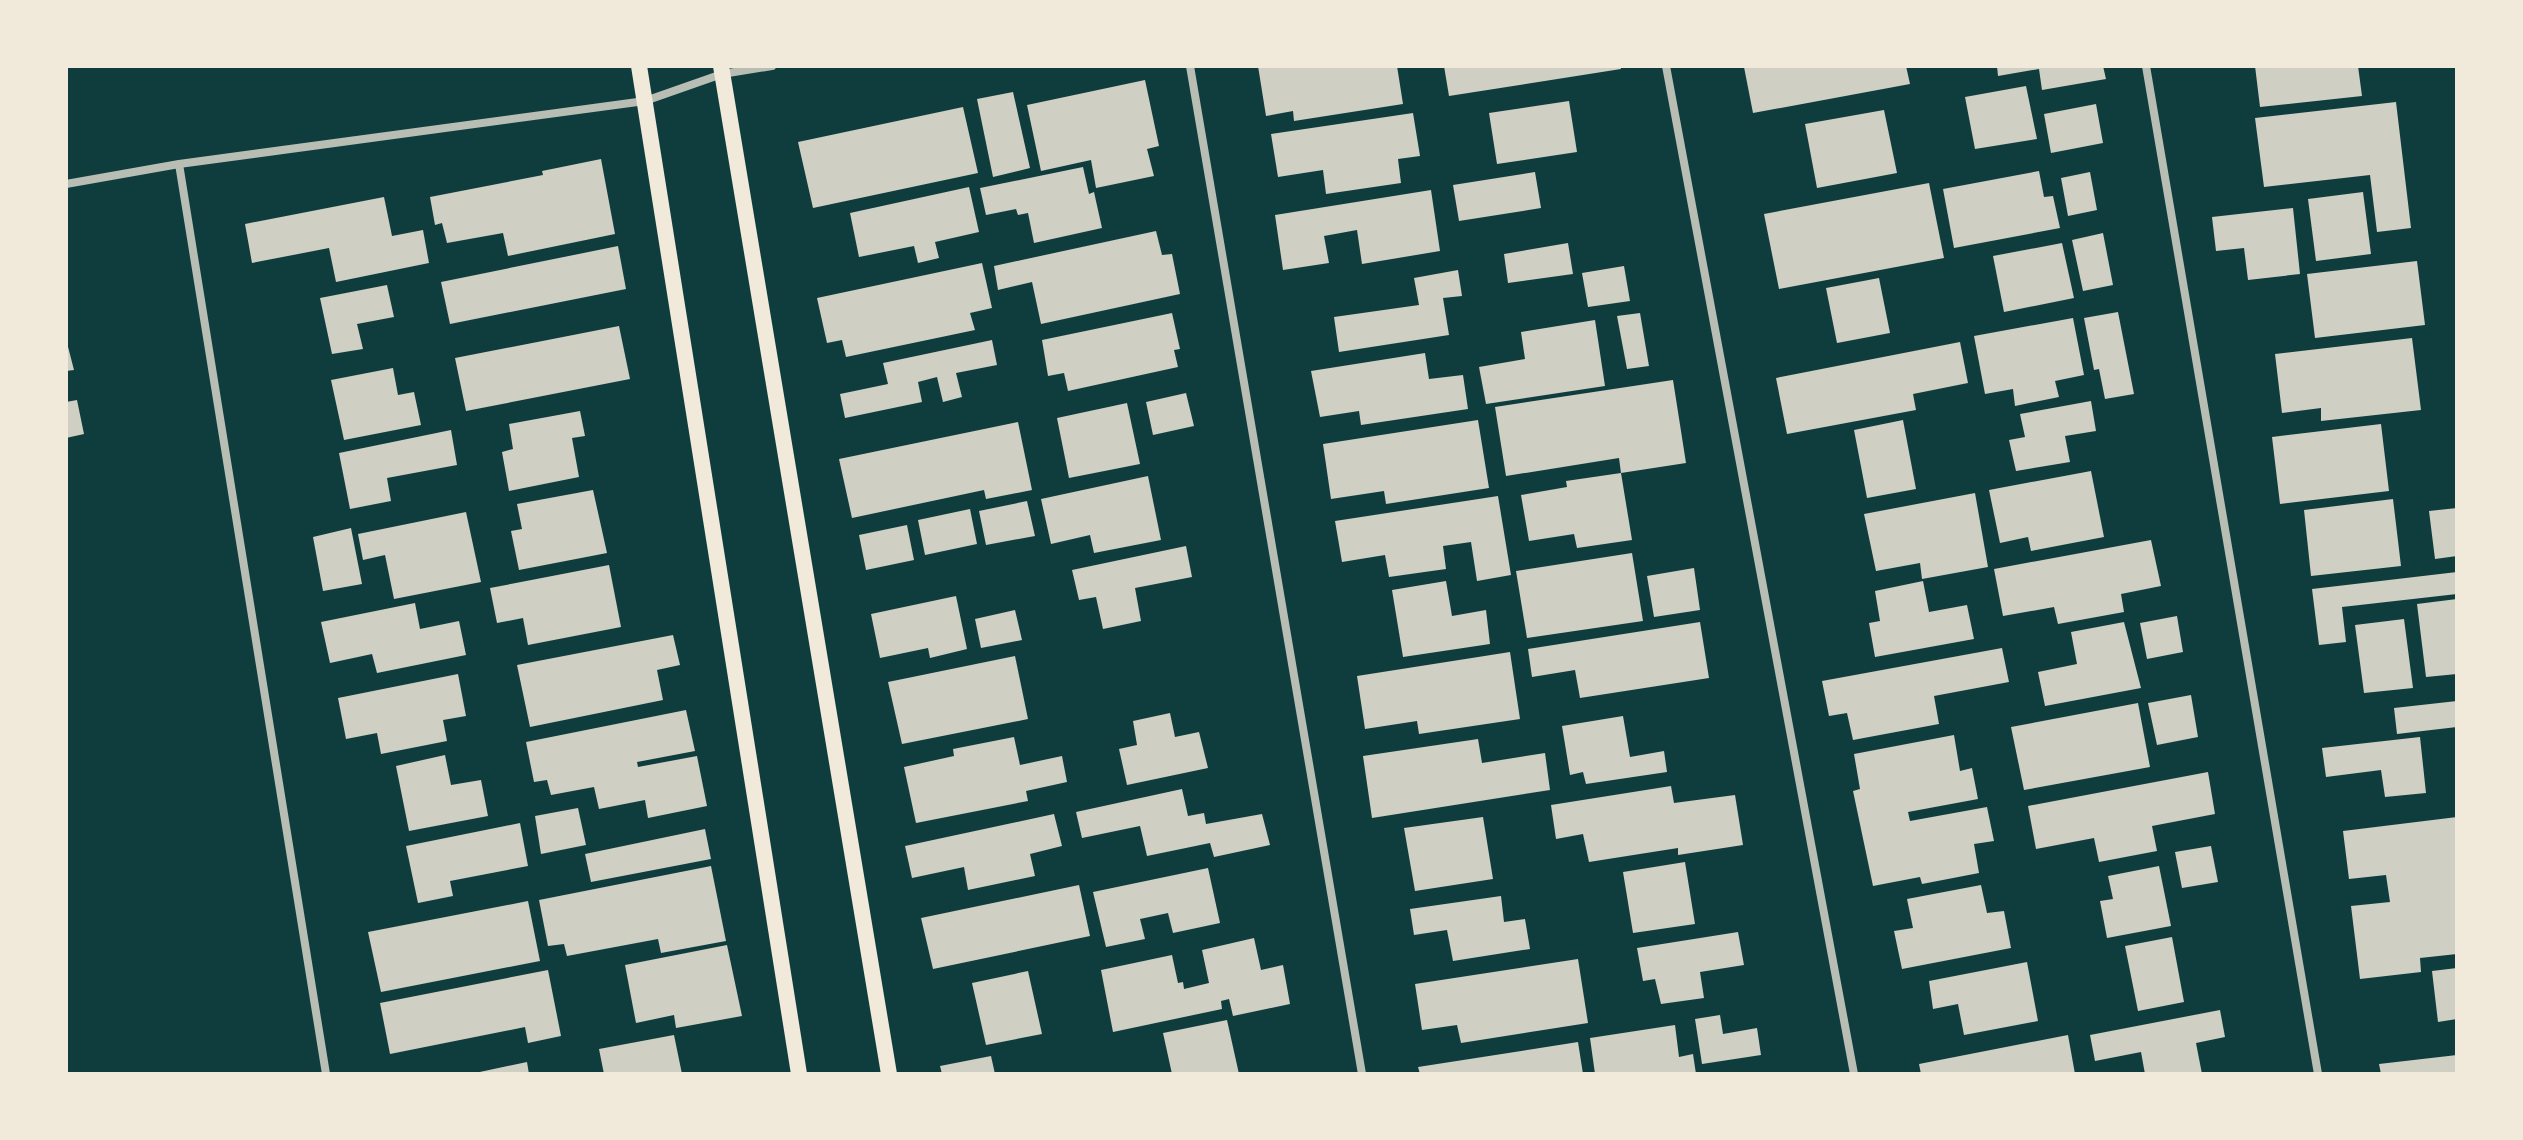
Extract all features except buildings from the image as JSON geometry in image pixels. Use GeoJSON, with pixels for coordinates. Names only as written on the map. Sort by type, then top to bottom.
{"type":"FeatureCollection","features":[{"type":"Feature","properties":{"kind":"main road"},"geometry":{"type":"LineString","coordinates":[[639,66],[799,1074]]}},
{"type":"Feature","properties":{"kind":"main road"},"geometry":{"type":"LineString","coordinates":[[722,70],[889,1074]]}},
{"type":"Feature","properties":{"kind":"street"},"geometry":{"type":"LineString","coordinates":[[66,184],[179,164],[645,101],[722,70],[772,66]]}},
{"type":"Feature","properties":{"kind":"street"},"geometry":{"type":"LineString","coordinates":[[1190,66],[1362,1074]]}},
{"type":"Feature","properties":{"kind":"street"},"geometry":{"type":"LineString","coordinates":[[1666,66],[1854,1074]]}},
{"type":"Feature","properties":{"kind":"street"},"geometry":{"type":"LineString","coordinates":[[2146,66],[2318,1074]]}},
{"type":"Feature","properties":{"kind":"street"},"geometry":{"type":"LineString","coordinates":[[179,164],[326,1074]]}}]}
